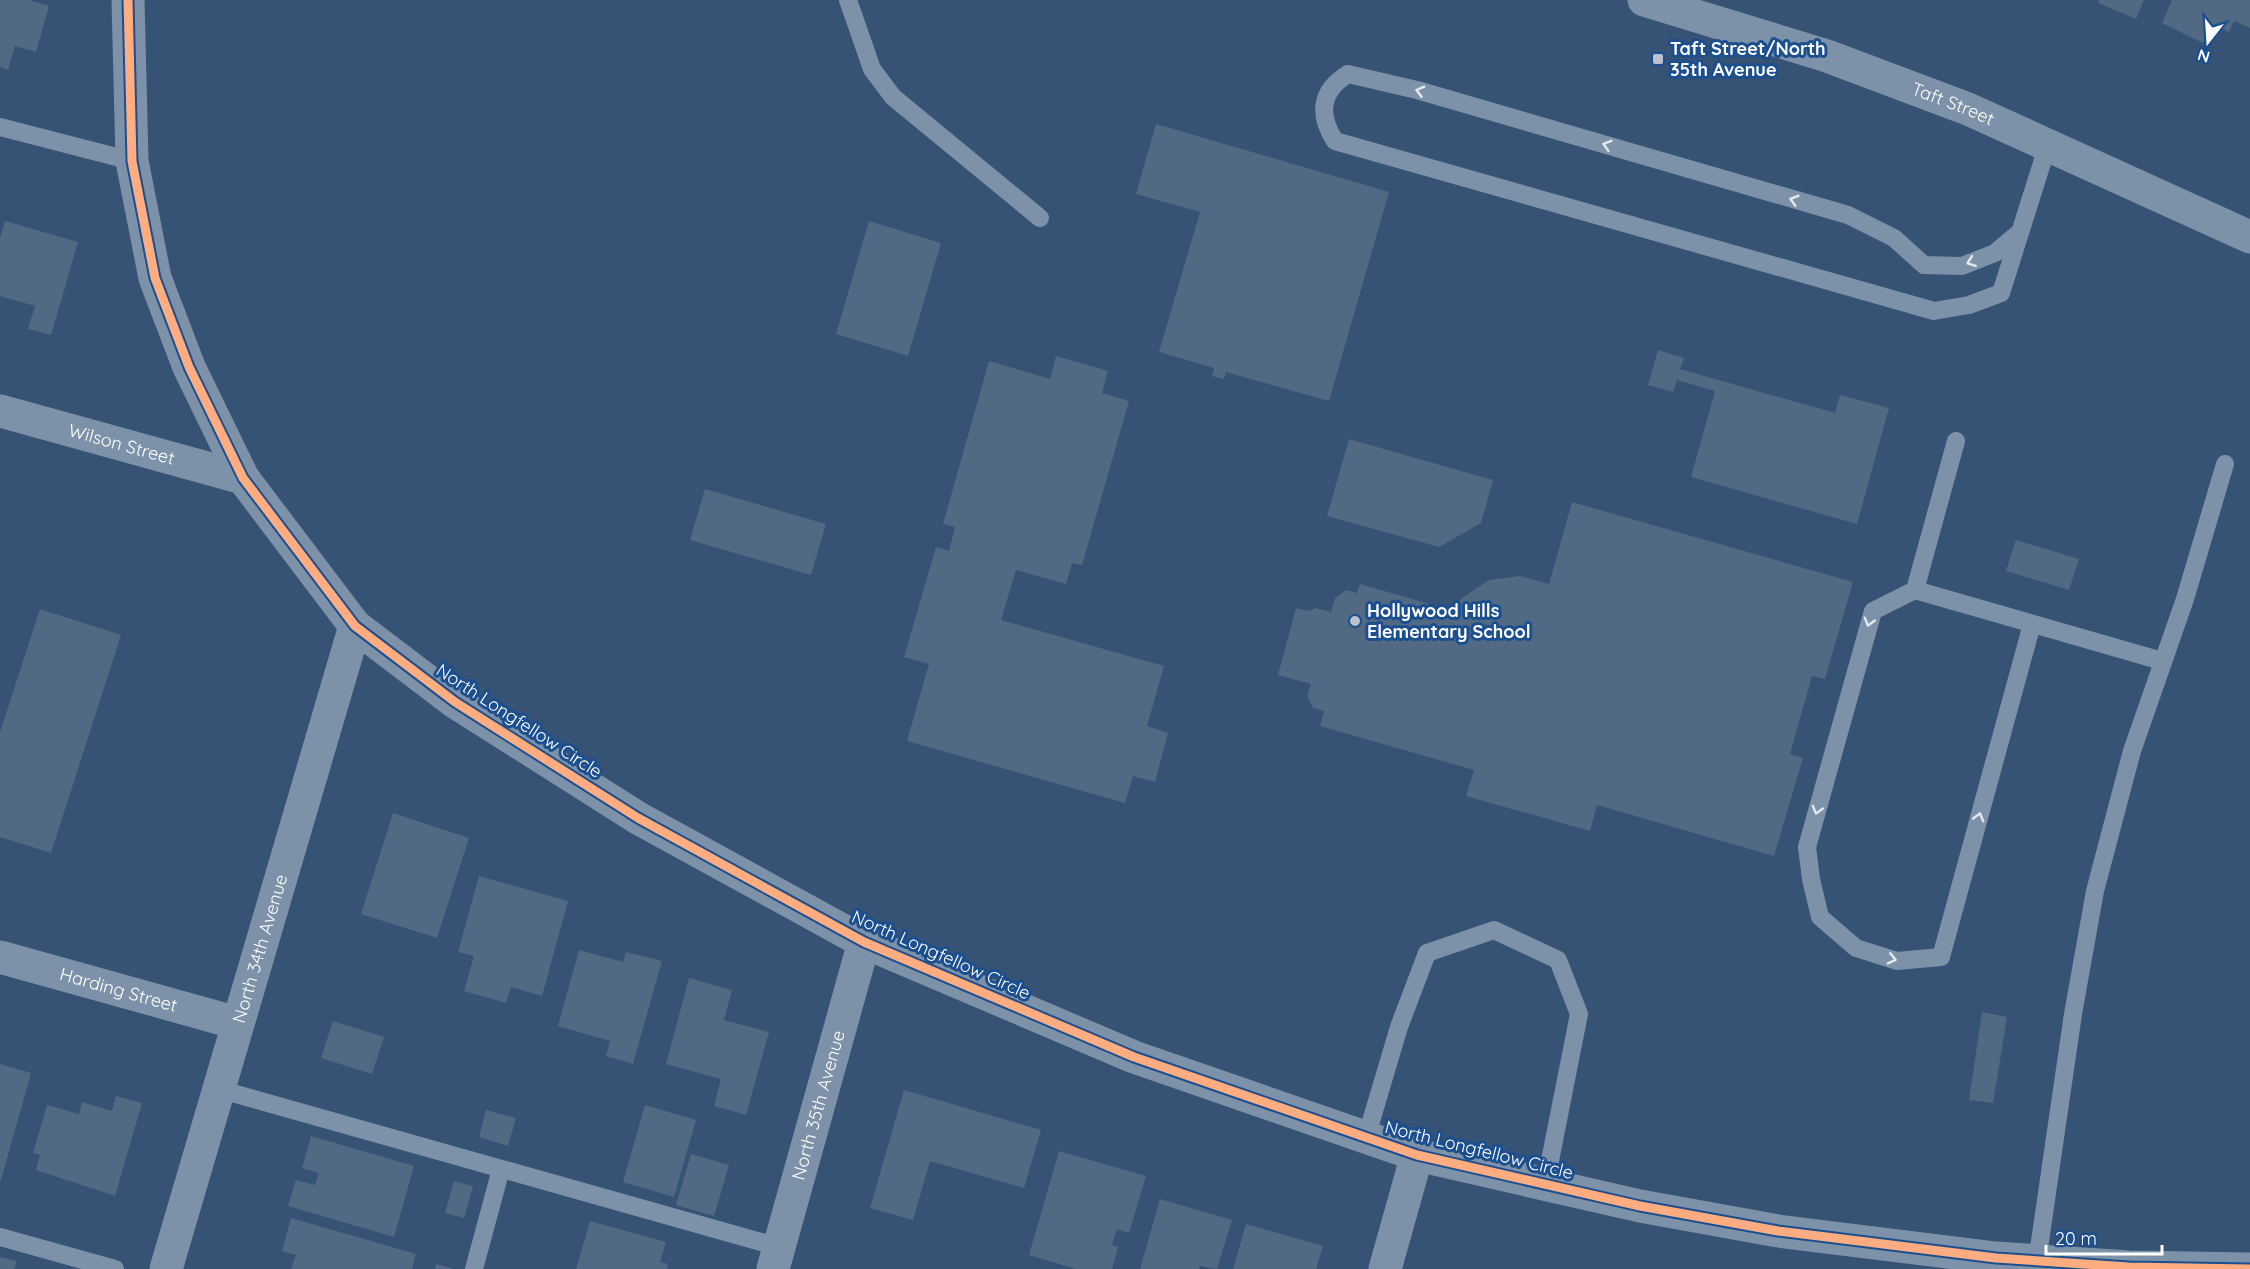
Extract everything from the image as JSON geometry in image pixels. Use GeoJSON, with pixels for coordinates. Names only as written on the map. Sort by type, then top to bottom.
{"type":"FeatureCollection","features":[{"type":"Feature","properties":{"kind":"street","name":"North Longfellow Circle"},"geometry":{"type":"LineString","coordinates":[[128,0],[132,161],[155,278],[189,367],[243,478],[355,626],[455,702],[628,812],[864,942],[1134,1057],[1417,1155],[1545,1186],[1778,1231],[1994,1264],[2037,1262],[2250,1269]]}},
{"type":"Feature","properties":{"kind":"street","name":"Taft Street"},"geometry":{"type":"LineString","coordinates":[[1644,0],[1827,56],[1968,109],[2250,237]]}},
{"type":"Feature","properties":{"kind":"street","name":"Wilson Street"},"geometry":{"type":"LineString","coordinates":[[0,411],[243,478]]}},
{"type":"Feature","properties":{"kind":"street","name":"North 34th Avenue"},"geometry":{"type":"LineString","coordinates":[[166,1269],[355,626]]}},
{"type":"Feature","properties":{"kind":"street","name":"North 35th Avenue"},"geometry":{"type":"LineString","coordinates":[[776,1258],[864,942]]}},
{"type":"Feature","properties":{"kind":"street","name":"Harding Street"},"geometry":{"type":"LineString","coordinates":[[0,957],[237,1023]]}},
{"type":"Feature","properties":{"kind":"street"},"geometry":{"type":"LineString","coordinates":[[1384,1269],[1417,1155]]}},
{"type":"Feature","properties":{"kind":"lane"},"geometry":{"type":"LineString","coordinates":[[848,0],[873,69],[892,97],[1040,218]]}},
{"type":"Feature","properties":{"kind":"lane"},"geometry":{"type":"LineString","coordinates":[[2020,232],[1995,253],[1962,266],[1924,265],[1894,238],[1848,215],[1417,90],[1348,74],[1334,82],[1325,102],[1324,125],[1335,141],[1934,311],[1969,305],[2001,293],[2048,144]]}},
{"type":"Feature","properties":{"kind":"lane"},"geometry":{"type":"LineString","coordinates":[[0,127],[132,161]]}},
{"type":"Feature","properties":{"kind":"lane"},"geometry":{"type":"LineString","coordinates":[[1915,590],[1956,441]]}},
{"type":"Feature","properties":{"kind":"lane"},"geometry":{"type":"LineString","coordinates":[[2037,1262],[2073,1014],[2095,891],[2132,751],[2185,599],[2225,464]]}},
{"type":"Feature","properties":{"kind":"lane"},"geometry":{"type":"LineString","coordinates":[[2032,624],[1941,957],[1897,962],[1856,948],[1820,917],[1807,846],[1873,611],[1915,590],[2162,661]]}},
{"type":"Feature","properties":{"kind":"lane"},"geometry":{"type":"LineString","coordinates":[[1366,1137],[1400,1027],[1427,953],[1494,930],[1558,960],[1579,1014],[1545,1186]]}},
{"type":"Feature","properties":{"kind":"lane"},"geometry":{"type":"LineString","coordinates":[[218,1089],[501,1169],[776,1258]]}},
{"type":"Feature","properties":{"kind":"lane"},"geometry":{"type":"LineString","coordinates":[[474,1269],[501,1169]]}},
{"type":"Feature","properties":{"kind":"lane"},"geometry":{"type":"LineString","coordinates":[[0,1237],[115,1269]]}},
{"type":"Feature","properties":{"kind":"building"},"geometry":{"type":"Polygon","coordinates":[[[0,0],[29,0],[49,6],[36,52],[15,46],[8,70],[0,67],[0,0]]]}},
{"type":"Feature","properties":{"kind":"building"},"geometry":{"type":"Polygon","coordinates":[[[2099,0],[2144,0],[2136,19],[2098,3],[2099,0]]]}},
{"type":"Feature","properties":{"kind":"building"},"geometry":{"type":"Polygon","coordinates":[[[2172,0],[2250,0],[2250,28],[2234,21],[2229,32],[2212,24],[2203,43],[2162,23],[2172,0]]]}},
{"type":"Feature","properties":{"kind":"building"},"geometry":{"type":"Polygon","coordinates":[[[1156,124],[1389,192],[1329,401],[1226,372],[1224,379],[1212,376],[1214,368],[1159,352],[1200,212],[1136,194],[1156,124]]]}},
{"type":"Feature","properties":{"kind":"building"},"geometry":{"type":"Polygon","coordinates":[[[5,221],[78,242],[51,335],[28,329],[35,306],[0,296],[0,238],[5,221]]]}},
{"type":"Feature","properties":{"kind":"building"},"geometry":{"type":"Polygon","coordinates":[[[869,221],[941,243],[908,356],[836,334],[869,221]]]}},
{"type":"Feature","properties":{"kind":"building"},"geometry":{"type":"Polygon","coordinates":[[[1658,350],[1684,358],[1680,369],[1835,413],[1840,395],[1889,408],[1857,524],[1691,477],[1715,391],[1677,380],[1673,392],[1648,385],[1658,350]]]}},
{"type":"Feature","properties":{"kind":"building"},"geometry":{"type":"Polygon","coordinates":[[[1056,356],[1108,371],[1102,393],[1129,401],[1082,565],[1072,563],[1066,584],[1016,570],[1001,620],[1164,666],[1147,726],[1168,733],[1155,782],[1133,776],[1125,803],[907,741],[929,664],[904,657],[936,547],[949,551],[955,527],[943,524],[989,361],[1050,379],[1056,356]]]}},
{"type":"Feature","properties":{"kind":"building"},"geometry":{"type":"Polygon","coordinates":[[[1349,439],[1493,480],[1481,523],[1439,547],[1327,516],[1349,439]]]}},
{"type":"Feature","properties":{"kind":"building"},"geometry":{"type":"Polygon","coordinates":[[[705,489],[826,524],[811,575],[690,540],[705,489]]]}},
{"type":"Feature","properties":{"kind":"building"},"geometry":{"type":"Polygon","coordinates":[[[1572,502],[1853,582],[1825,679],[1812,676],[1790,754],[1803,758],[1774,856],[1597,805],[1590,831],[1466,796],[1474,770],[1320,726],[1324,711],[1313,708],[1307,696],[1311,684],[1278,675],[1296,608],[1310,611],[1316,608],[1331,612],[1335,598],[1346,590],[1357,593],[1360,584],[1454,611],[1462,598],[1489,580],[1520,576],[1549,584],[1572,502]]]}},
{"type":"Feature","properties":{"kind":"building"},"geometry":{"type":"Polygon","coordinates":[[[2016,540],[2079,559],[2069,590],[2006,571],[2016,540]]]}},
{"type":"Feature","properties":{"kind":"building"},"geometry":{"type":"Polygon","coordinates":[[[40,609],[121,635],[51,853],[0,837],[0,732],[40,609]]]}},
{"type":"Feature","properties":{"kind":"building"},"geometry":{"type":"Polygon","coordinates":[[[393,813],[469,838],[437,938],[361,914],[393,813]]]}},
{"type":"Feature","properties":{"kind":"building"},"geometry":{"type":"Polygon","coordinates":[[[479,876],[568,901],[542,996],[511,987],[506,1003],[464,991],[474,956],[458,952],[479,876]]]}},
{"type":"Feature","properties":{"kind":"building"},"geometry":{"type":"Polygon","coordinates":[[[579,950],[623,962],[626,952],[662,961],[633,1064],[606,1056],[610,1041],[558,1026],[579,950]]]}},
{"type":"Feature","properties":{"kind":"building"},"geometry":{"type":"Polygon","coordinates":[[[689,978],[732,990],[724,1020],[769,1032],[746,1115],[714,1106],[721,1079],[666,1064],[689,978]]]}},
{"type":"Feature","properties":{"kind":"building"},"geometry":{"type":"Polygon","coordinates":[[[1982,1012],[2007,1017],[1993,1103],[1969,1100],[1982,1012]]]}},
{"type":"Feature","properties":{"kind":"building"},"geometry":{"type":"Polygon","coordinates":[[[333,1021],[384,1037],[372,1074],[321,1058],[333,1021]]]}},
{"type":"Feature","properties":{"kind":"building"},"geometry":{"type":"Polygon","coordinates":[[[0,1064],[31,1073],[1,1180],[0,1180],[0,1064]]]}},
{"type":"Feature","properties":{"kind":"building"},"geometry":{"type":"Polygon","coordinates":[[[904,1090],[1041,1130],[1024,1188],[930,1161],[913,1220],[870,1208],[904,1090]]]}},
{"type":"Feature","properties":{"kind":"building"},"geometry":{"type":"Polygon","coordinates":[[[116,1096],[142,1103],[115,1196],[36,1170],[40,1155],[33,1153],[47,1105],[79,1114],[82,1102],[112,1111],[116,1096]]]}},
{"type":"Feature","properties":{"kind":"building"},"geometry":{"type":"Polygon","coordinates":[[[645,1105],[696,1120],[674,1197],[623,1182],[645,1105]]]}},
{"type":"Feature","properties":{"kind":"building"},"geometry":{"type":"Polygon","coordinates":[[[486,1110],[516,1118],[508,1146],[479,1137],[486,1110]]]}},
{"type":"Feature","properties":{"kind":"building"},"geometry":{"type":"Polygon","coordinates":[[[311,1136],[414,1166],[394,1237],[288,1206],[296,1180],[315,1185],[319,1173],[302,1168],[311,1136]]]}},
{"type":"Feature","properties":{"kind":"building"},"geometry":{"type":"Polygon","coordinates":[[[1059,1151],[1146,1176],[1129,1233],[1117,1229],[1112,1245],[1118,1247],[1112,1269],[1076,1269],[1029,1255],[1059,1151]]]}},
{"type":"Feature","properties":{"kind":"building"},"geometry":{"type":"Polygon","coordinates":[[[691,1154],[729,1165],[714,1216],[676,1205],[691,1154]]]}},
{"type":"Feature","properties":{"kind":"building"},"geometry":{"type":"Polygon","coordinates":[[[454,1181],[473,1186],[464,1218],[445,1213],[454,1181]]]}},
{"type":"Feature","properties":{"kind":"building"},"geometry":{"type":"Polygon","coordinates":[[[1160,1199],[1232,1220],[1217,1269],[1200,1266],[1199,1269],[1140,1269],[1160,1199]]]}},
{"type":"Feature","properties":{"kind":"building"},"geometry":{"type":"Polygon","coordinates":[[[291,1218],[416,1254],[412,1269],[291,1269],[296,1255],[282,1251],[291,1218]]]}},
{"type":"Feature","properties":{"kind":"building"},"geometry":{"type":"Polygon","coordinates":[[[590,1221],[666,1242],[660,1262],[668,1264],[667,1269],[576,1269],[590,1221]]]}},
{"type":"Feature","properties":{"kind":"building"},"geometry":{"type":"Polygon","coordinates":[[[1246,1224],[1323,1246],[1316,1269],[1233,1269],[1246,1224]]]}},
{"type":"Feature","properties":{"kind":"building"},"geometry":{"type":"Polygon","coordinates":[[[0,1257],[17,1261],[14,1269],[0,1269],[0,1257]]]}},
{"type":"Feature","properties":{"kind":"building"},"geometry":{"type":"Polygon","coordinates":[[[436,1264],[452,1268],[452,1269],[435,1269],[436,1264]]]}},
{"type":"Feature","properties":{"kind":"cycle path"},"geometry":{"type":"LineString","coordinates":[[128,0],[132,161],[155,278],[189,367],[243,478],[355,626],[455,702],[638,818],[864,942],[1134,1057],[1417,1155],[1640,1206],[1778,1231],[1996,1258],[2129,1267],[2250,1269]]}},
{"type":"Feature","properties":{"kind":"place","name":"Taft Street/North 35th Avenue"},"geometry":{"type":"Point","coordinates":[1658,59]}},
{"type":"Feature","properties":{"kind":"place","name":"Hollywood Hills Elementary School"},"geometry":{"type":"Point","coordinates":[1355,621]}}]}
